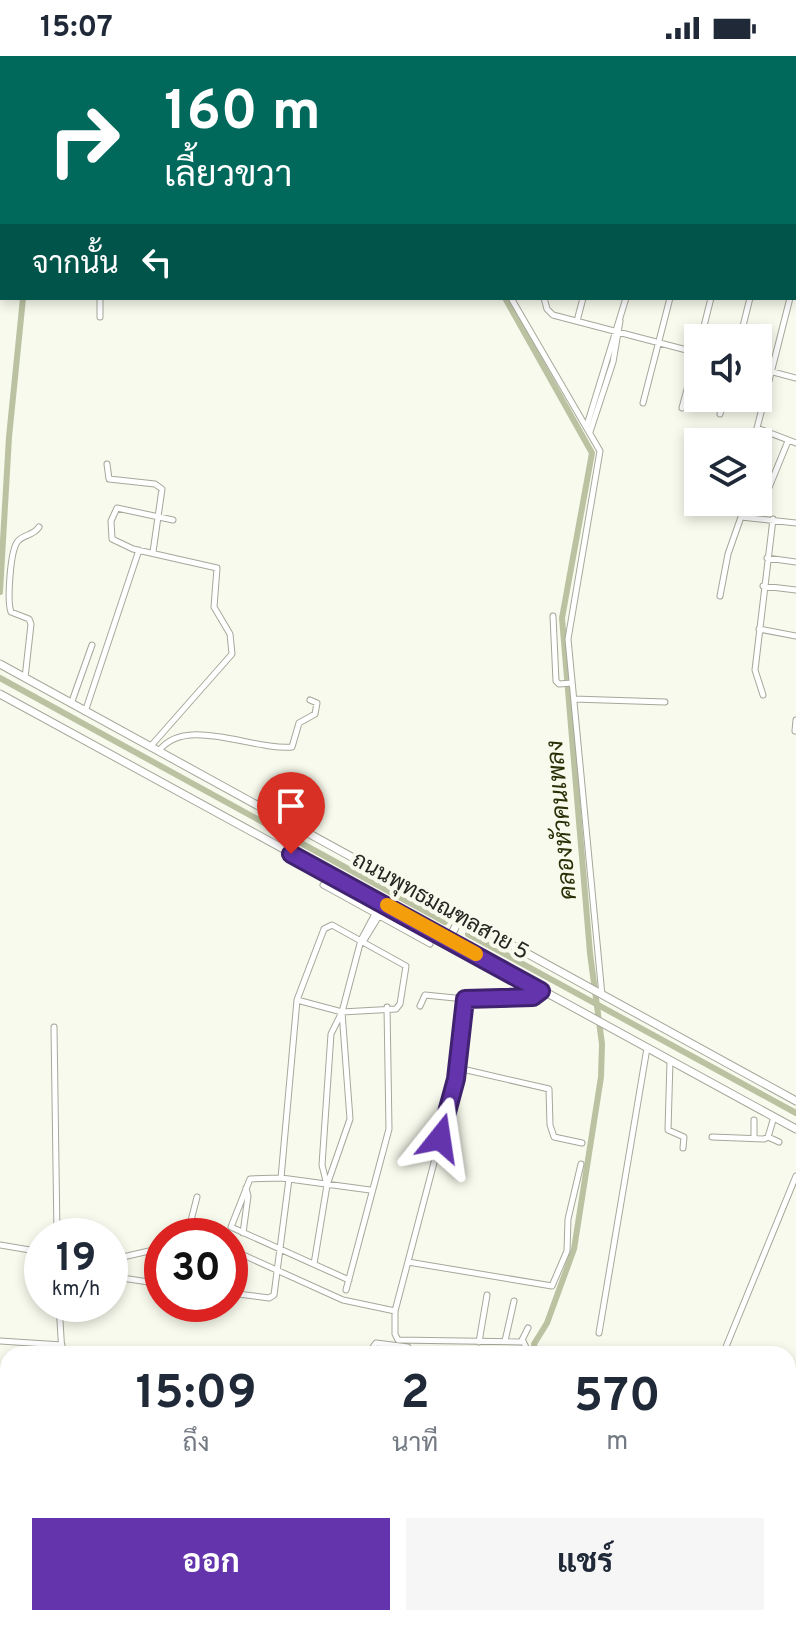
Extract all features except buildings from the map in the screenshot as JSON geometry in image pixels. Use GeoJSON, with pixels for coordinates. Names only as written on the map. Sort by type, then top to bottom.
{"type":"FeatureCollection","features":[{"type":"Feature","properties":{"kind":"main road","name":"ถนนพุทธมณฑลสาย 5"},"geometry":{"type":"LineString","coordinates":[[2,666],[796,1101]]}},
{"type":"Feature","properties":{"kind":"main road","name":"ถนนพุทธมณฑลสาย 5"},"geometry":{"type":"LineString","coordinates":[[4,696],[796,1129]]}},
{"type":"Feature","properties":{"kind":"main road"},"geometry":{"type":"LineString","coordinates":[[449,939],[460,918]]}},
{"type":"Feature","properties":{"kind":"street"},"geometry":{"type":"LineString","coordinates":[[100,300],[100,317]]}},
{"type":"Feature","properties":{"kind":"street"},"geometry":{"type":"LineString","coordinates":[[512,300],[599,447],[601,461],[570,618],[567,683],[574,699],[602,995]]}},
{"type":"Feature","properties":{"kind":"street"},"geometry":{"type":"LineString","coordinates":[[545,300],[549,313],[684,348]]}},
{"type":"Feature","properties":{"kind":"street"},"geometry":{"type":"LineString","coordinates":[[577,321],[582,300]]}},
{"type":"Feature","properties":{"kind":"street"},"geometry":{"type":"LineString","coordinates":[[589,429],[625,300]]}},
{"type":"Feature","properties":{"kind":"street"},"geometry":{"type":"LineString","coordinates":[[643,403],[669,300]]}},
{"type":"Feature","properties":{"kind":"street"},"geometry":{"type":"LineString","coordinates":[[704,324],[710,300]]}},
{"type":"Feature","properties":{"kind":"street"},"geometry":{"type":"LineString","coordinates":[[744,324],[750,300]]}},
{"type":"Feature","properties":{"kind":"street"},"geometry":{"type":"LineString","coordinates":[[772,368],[789,300]]}},
{"type":"Feature","properties":{"kind":"street"},"geometry":{"type":"LineString","coordinates":[[772,372],[796,378]]}},
{"type":"Feature","properties":{"kind":"street"},"geometry":{"type":"LineString","coordinates":[[682,408],[684,401]]}},
{"type":"Feature","properties":{"kind":"street"},"geometry":{"type":"LineString","coordinates":[[761,412],[757,428],[796,443]]}},
{"type":"Feature","properties":{"kind":"street"},"geometry":{"type":"LineString","coordinates":[[772,480],[788,441]]}},
{"type":"Feature","properties":{"kind":"street"},"geometry":{"type":"LineString","coordinates":[[107,464],[109,479],[159,486],[162,495],[153,552]]}},
{"type":"Feature","properties":{"kind":"street"},"geometry":{"type":"LineString","coordinates":[[150,747],[230,660],[233,646],[214,607],[217,568],[139,550],[112,539],[113,513],[122,508],[173,520]]}},
{"type":"Feature","properties":{"kind":"street"},"geometry":{"type":"LineString","coordinates":[[720,596],[739,521],[745,516],[796,523]]}},
{"type":"Feature","properties":{"kind":"street"},"geometry":{"type":"LineString","coordinates":[[763,695],[755,670],[773,519]]}},
{"type":"Feature","properties":{"kind":"street"},"geometry":{"type":"LineString","coordinates":[[25,678],[31,624],[29,619],[11,612],[8,599],[14,548],[21,538],[39,527]]}},
{"type":"Feature","properties":{"kind":"street"},"geometry":{"type":"LineString","coordinates":[[85,712],[139,550]]}},
{"type":"Feature","properties":{"kind":"street"},"geometry":{"type":"LineString","coordinates":[[767,558],[796,562]]}},
{"type":"Feature","properties":{"kind":"street"},"geometry":{"type":"LineString","coordinates":[[763,586],[796,590]]}},
{"type":"Feature","properties":{"kind":"street"},"geometry":{"type":"LineString","coordinates":[[553,616],[556,681],[567,683]]}},
{"type":"Feature","properties":{"kind":"street"},"geometry":{"type":"LineString","coordinates":[[759,629],[796,636]]}},
{"type":"Feature","properties":{"kind":"street"},"geometry":{"type":"LineString","coordinates":[[71,704],[92,645]]}},
{"type":"Feature","properties":{"kind":"street"},"geometry":{"type":"LineString","coordinates":[[574,699],[665,702]]}},
{"type":"Feature","properties":{"kind":"street"},"geometry":{"type":"LineString","coordinates":[[158,752],[175,737],[193,734],[292,747],[299,723],[315,714],[317,703],[310,700]]}},
{"type":"Feature","properties":{"kind":"street"},"geometry":{"type":"LineString","coordinates":[[795,731],[796,720]]}},
{"type":"Feature","properties":{"kind":"street"},"geometry":{"type":"LineString","coordinates":[[323,885],[430,944]]}},
{"type":"Feature","properties":{"kind":"street"},"geometry":{"type":"LineString","coordinates":[[327,1185],[322,1165],[331,1034],[342,1012],[362,943],[377,915]]}},
{"type":"Feature","properties":{"kind":"street"},"geometry":{"type":"LineString","coordinates":[[402,929],[409,918]]}},
{"type":"Feature","properties":{"kind":"street"},"geometry":{"type":"LineString","coordinates":[[281,1178],[297,1000],[327,925],[406,966],[399,1007],[342,1012],[297,1000]]}},
{"type":"Feature","properties":{"kind":"street"},"geometry":{"type":"LineString","coordinates":[[420,1006],[425,995],[465,999],[533,997],[541,991]]}},
{"type":"Feature","properties":{"kind":"street"},"geometry":{"type":"LineString","coordinates":[[465,999],[458,1068],[395,1311],[395,1334],[398,1340],[523,1341]]}},
{"type":"Feature","properties":{"kind":"street"},"geometry":{"type":"LineString","coordinates":[[346,1290],[390,1117],[387,1007]]}},
{"type":"Feature","properties":{"kind":"street"},"geometry":{"type":"LineString","coordinates":[[314,1264],[327,1185],[350,1119],[342,1012]]}},
{"type":"Feature","properties":{"kind":"street"},"geometry":{"type":"LineString","coordinates":[[54,1027],[57,1218]]}},
{"type":"Feature","properties":{"kind":"street"},"geometry":{"type":"LineString","coordinates":[[599,1333],[647,1048]]}},
{"type":"Feature","properties":{"kind":"street"},"geometry":{"type":"LineString","coordinates":[[670,1061],[668,1130],[684,1137],[683,1148]]}},
{"type":"Feature","properties":{"kind":"street"},"geometry":{"type":"LineString","coordinates":[[458,1068],[549,1089],[550,1125],[554,1137],[582,1143]]}},
{"type":"Feature","properties":{"kind":"street"},"geometry":{"type":"LineString","coordinates":[[768,1137],[774,1117]]}},
{"type":"Feature","properties":{"kind":"street"},"geometry":{"type":"LineString","coordinates":[[754,1120],[754,1138]]}},
{"type":"Feature","properties":{"kind":"street"},"geometry":{"type":"LineString","coordinates":[[712,1137],[768,1137],[779,1142]]}},
{"type":"Feature","properties":{"kind":"street"},"geometry":{"type":"LineString","coordinates":[[408,1262],[552,1286],[567,1251],[568,1219],[581,1164]]}},
{"type":"Feature","properties":{"kind":"street"},"geometry":{"type":"LineString","coordinates":[[726,1346],[796,1176]]}},
{"type":"Feature","properties":{"kind":"street"},"geometry":{"type":"LineString","coordinates":[[232,1218],[251,1178],[281,1178],[370,1190]]}},
{"type":"Feature","properties":{"kind":"street"},"geometry":{"type":"LineString","coordinates":[[248,1295],[272,1297],[289,1179]]}},
{"type":"Feature","properties":{"kind":"street"},"geometry":{"type":"LineString","coordinates":[[245,1187],[248,1196],[245,1218]]}},
{"type":"Feature","properties":{"kind":"street"},"geometry":{"type":"LineString","coordinates":[[192,1218],[197,1197]]}},
{"type":"Feature","properties":{"kind":"street"},"geometry":{"type":"LineString","coordinates":[[248,1235],[349,1280]]}},
{"type":"Feature","properties":{"kind":"street"},"geometry":{"type":"LineString","coordinates":[[0,1245],[24,1249]]}},
{"type":"Feature","properties":{"kind":"street"},"geometry":{"type":"LineString","coordinates":[[248,1256],[343,1300],[395,1311]]}},
{"type":"Feature","properties":{"kind":"street"},"geometry":{"type":"LineString","coordinates":[[479,1342],[487,1295]]}},
{"type":"Feature","properties":{"kind":"street"},"geometry":{"type":"LineString","coordinates":[[505,1341],[514,1301]]}},
{"type":"Feature","properties":{"kind":"street"},"geometry":{"type":"LineString","coordinates":[[0,1341],[62,1345],[60,1322]]}},
{"type":"Feature","properties":{"kind":"street"},"geometry":{"type":"LineString","coordinates":[[525,1346],[523,1341],[528,1328]]}},
{"type":"Feature","properties":{"kind":"street"},"geometry":{"type":"LineString","coordinates":[[374,1346],[376,1343],[400,1346]]}},
{"type":"Feature","properties":{"kind":"waterway"},"geometry":{"type":"LineString","coordinates":[[0,592],[9,437],[23,300]]}},
{"type":"Feature","properties":{"kind":"waterway","name":"คลองหัวคนเพลง"},"geometry":{"type":"LineString","coordinates":[[506,300],[592,453],[562,618],[590,953],[602,1044],[601,1077],[574,1249],[547,1323],[534,1346]]}},
{"type":"Feature","properties":{"kind":"waterway"},"geometry":{"type":"LineString","coordinates":[[0,678],[445,922]]}},
{"type":"Feature","properties":{"kind":"waterway"},"geometry":{"type":"LineString","coordinates":[[468,934],[796,1113]]}},
{"type":"Feature","properties":{"kind":"slow traffic"},"geometry":{"type":"LineString","coordinates":[[387,905],[476,954]]}},
{"type":"Feature","properties":{"kind":"route"},"geometry":{"type":"LineString","coordinates":[[291,854],[541,991],[533,997],[465,999],[456,1079],[440,1138]]}}]}
